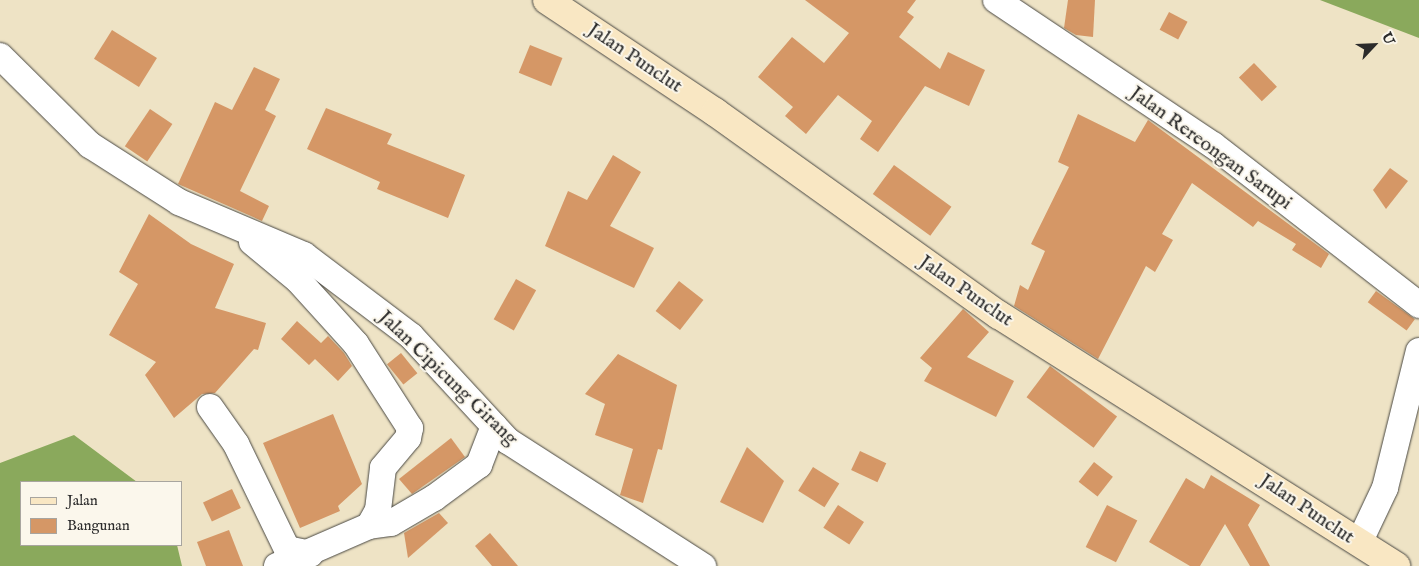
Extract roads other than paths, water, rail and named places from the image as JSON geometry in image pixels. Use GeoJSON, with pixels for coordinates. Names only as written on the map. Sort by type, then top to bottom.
{"type":"FeatureCollection","features":[{"type":"Feature","properties":{"kind":"main road","name":"Jalan Punclut"},"geometry":{"type":"LineString","coordinates":[[557,3],[715,112],[999,316],[1396,566]]}},
{"type":"Feature","properties":{"kind":"street","name":"Jalan Rereongan Sarupi"},"geometry":{"type":"LineString","coordinates":[[996,0],[1213,145],[1419,305]]}},
{"type":"Feature","properties":{"kind":"street","name":"Jalan Cipicung Girang"},"geometry":{"type":"LineString","coordinates":[[0,56],[90,145],[179,202],[304,255],[380,310],[508,440],[703,566]]}},
{"type":"Feature","properties":{"kind":"street"},"geometry":{"type":"LineString","coordinates":[[230,224],[298,280],[356,344],[410,428],[408,438],[383,468],[378,510],[369,526]]}},
{"type":"Feature","properties":{"kind":"street"},"geometry":{"type":"LineString","coordinates":[[1359,544],[1385,488],[1419,351]]}},
{"type":"Feature","properties":{"kind":"street"},"geometry":{"type":"LineString","coordinates":[[210,407],[236,444],[287,549],[310,554]]}},
{"type":"Feature","properties":{"kind":"street"},"geometry":{"type":"LineString","coordinates":[[277,566],[310,554],[369,526],[391,523],[479,465],[494,426]]}}]}
